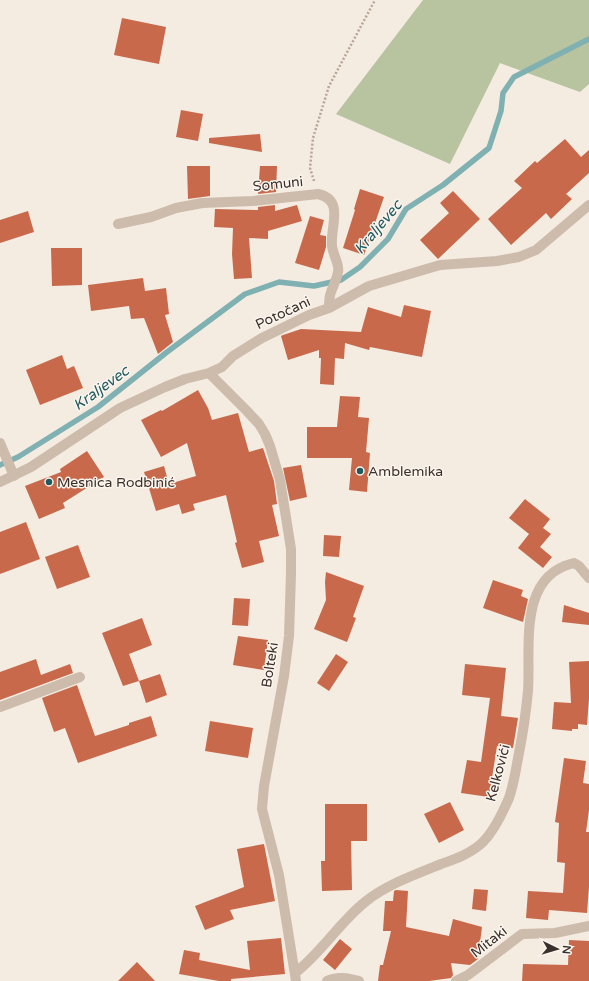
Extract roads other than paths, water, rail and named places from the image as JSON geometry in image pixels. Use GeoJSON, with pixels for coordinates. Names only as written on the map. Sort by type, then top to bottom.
{"type":"FeatureCollection","features":[{"type":"Feature","properties":{"kind":"street","name":"Somuni"},"geometry":{"type":"LineString","coordinates":[[118,224],[151,217],[176,208],[202,203],[226,201],[253,202],[318,194],[322,195],[329,198],[333,204],[334,213],[332,247],[334,258],[339,267],[338,274],[330,293],[329,308]]}},
{"type":"Feature","properties":{"kind":"street","name":"Potočani"},"geometry":{"type":"LineString","coordinates":[[0,482],[12,472],[31,467],[120,408],[171,384],[209,373],[222,366],[233,356],[262,338],[309,315],[329,308],[369,286],[434,266],[497,261],[519,257],[536,250],[589,205]]}},
{"type":"Feature","properties":{"kind":"street","name":"Bolteki"},"geometry":{"type":"LineString","coordinates":[[209,373],[259,424],[265,434],[280,480],[291,549],[289,636],[285,669],[264,786],[262,809],[279,875],[296,977]]}},
{"type":"Feature","properties":{"kind":"street"},"geometry":{"type":"LineString","coordinates":[[0,443],[12,472]]}},
{"type":"Feature","properties":{"kind":"street","name":"Kelkovići"},"geometry":{"type":"LineString","coordinates":[[296,977],[353,913],[374,895],[403,880],[472,850],[487,837],[502,812],[509,796],[516,768],[528,691],[529,624],[537,592],[543,582],[551,574],[568,564],[574,563],[579,566],[589,578]]}},
{"type":"Feature","properties":{"kind":"street"},"geometry":{"type":"LineString","coordinates":[[0,707],[80,677]]}},
{"type":"Feature","properties":{"kind":"street","name":"Mitaki"},"geometry":{"type":"LineString","coordinates":[[456,981],[468,975],[522,934],[555,933],[589,926]]}},
{"type":"Feature","properties":{"kind":"street"},"geometry":{"type":"LineString","coordinates":[[327,981],[333,978],[359,981]]}},
{"type":"Feature","properties":{"kind":"waterway","name":"Kraljevec"},"geometry":{"type":"LineString","coordinates":[[0,465],[18,457],[98,407],[167,352],[245,294],[279,282],[314,286],[341,280],[360,267],[388,239],[406,209],[443,185],[489,148],[501,111],[503,93],[514,77],[589,39]]}},
{"type":"Feature","properties":{"kind":"place","name":"Amblemika"},"geometry":{"type":"Point","coordinates":[360,471]}},
{"type":"Feature","properties":{"kind":"place","name":"Mesnica Rodbinić"},"geometry":{"type":"Point","coordinates":[49,482]}}]}
